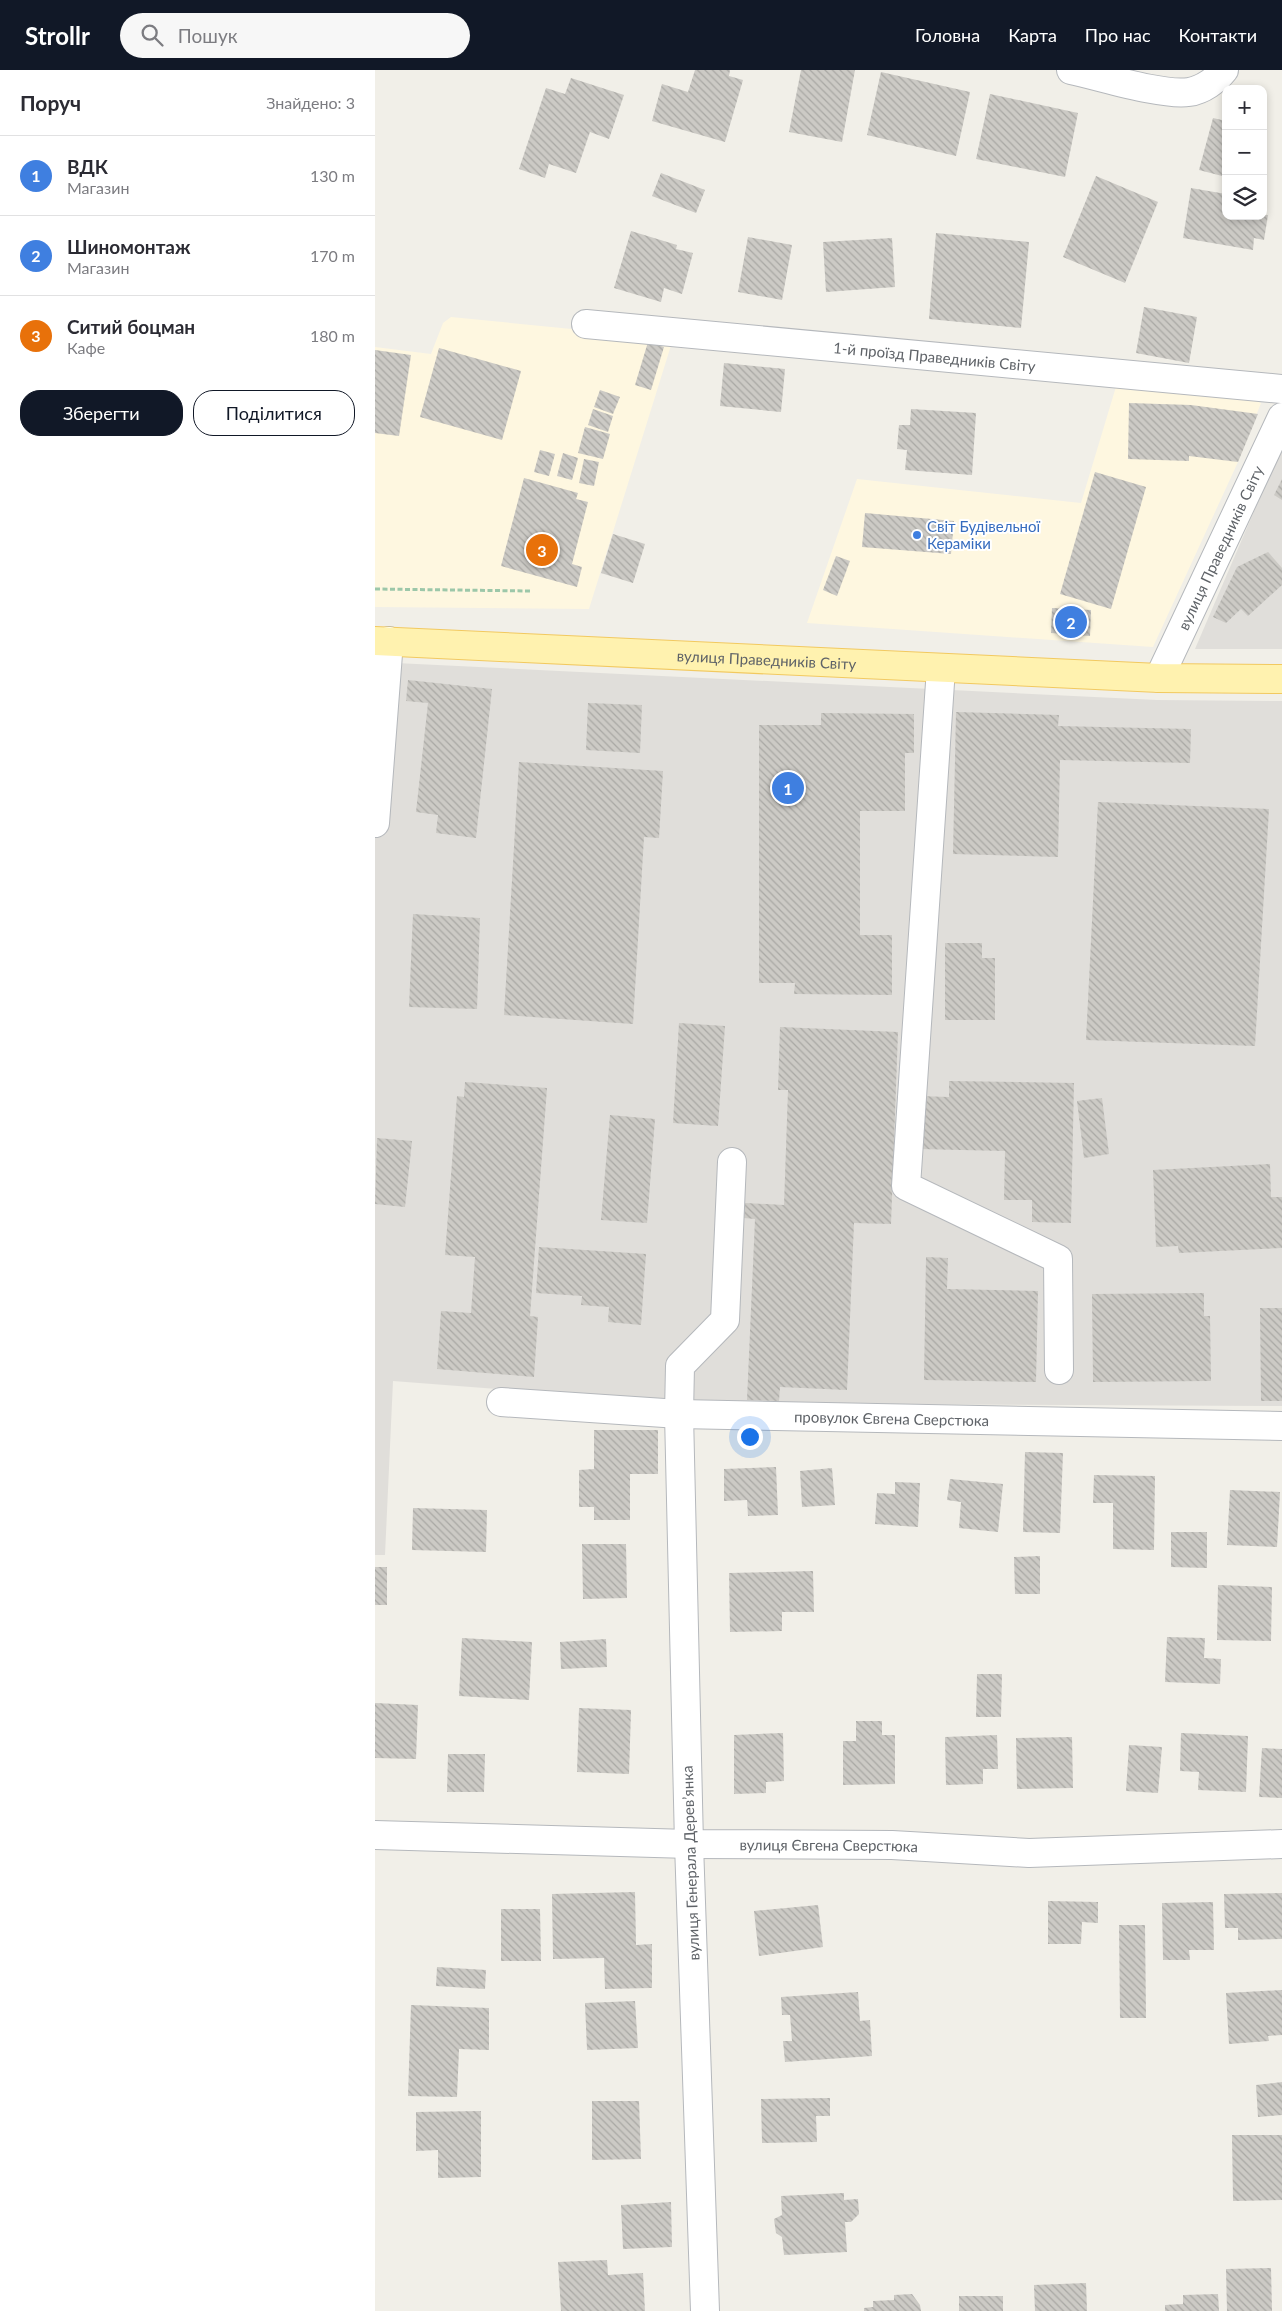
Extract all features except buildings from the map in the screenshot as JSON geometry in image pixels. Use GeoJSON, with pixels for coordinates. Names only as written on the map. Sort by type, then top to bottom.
{"type":"FeatureCollection","features":[{"type":"Feature","properties":{"kind":"main road","name":"вулиця Праведників Світу"},"geometry":{"type":"LineString","coordinates":[[382,641],[1159,678],[1282,679]]}},
{"type":"Feature","properties":{"kind":"street"},"geometry":{"type":"LineString","coordinates":[[1071,70],[1157,90],[1189,92],[1215,81],[1224,70]]}},
{"type":"Feature","properties":{"kind":"street","name":"1-й проїзд Праведників Світу"},"geometry":{"type":"LineString","coordinates":[[586,324],[1282,389]]}},
{"type":"Feature","properties":{"kind":"street","name":"вулиця Праведників Світу"},"geometry":{"type":"LineString","coordinates":[[1159,678],[1282,417]]}},
{"type":"Feature","properties":{"kind":"street"},"geometry":{"type":"LineString","coordinates":[[375,823],[382,641]]}},
{"type":"Feature","properties":{"kind":"street"},"geometry":{"type":"LineString","coordinates":[[941,668],[906,1186],[1058,1259],[1059,1370]]}},
{"type":"Feature","properties":{"kind":"street","name":"вулиця Генерала Деревʼянка"},"geometry":{"type":"LineString","coordinates":[[705,2311],[689,1844],[679,1414],[680,1366],[725,1320],[732,1162]]}},
{"type":"Feature","properties":{"kind":"street","name":"провулок Євгена Сверстюка"},"geometry":{"type":"LineString","coordinates":[[501,1402],[679,1414],[1282,1426]]}},
{"type":"Feature","properties":{"kind":"street","name":"вулиця Євгена Сверстюка"},"geometry":{"type":"LineString","coordinates":[[375,1834],[689,1844],[891,1846],[1029,1853],[1282,1844]]}},
{"type":"Feature","properties":{"kind":"path"},"geometry":{"type":"LineString","coordinates":[[375,589],[531,591]]}},
{"type":"Feature","properties":{"kind":"shaded area"},"geometry":{"type":"Polygon","coordinates":[[[451,317],[673,339],[589,609],[375,607],[375,347],[431,354],[443,323],[451,317]]]}},
{"type":"Feature","properties":{"kind":"shaded area"},"geometry":{"type":"Polygon","coordinates":[[[1118,380],[1240,393],[1261,403],[1238,462],[1153,647],[807,623],[857,479],[1081,503],[1118,380]]]}},
{"type":"Feature","properties":{"kind":"shaded area"},"geometry":{"type":"Polygon","coordinates":[[[1282,446],[1282,649],[1195,649],[1282,446]]]}},
{"type":"Feature","properties":{"kind":"shaded area"},"geometry":{"type":"Polygon","coordinates":[[[375,662],[1157,700],[1282,701],[1282,1406],[678,1403],[393,1381],[385,1555],[375,1555],[375,662]]]}},
{"type":"Feature","properties":{"kind":"place","name":"Світ Будівельної Кераміки"},"geometry":{"type":"Point","coordinates":[917,535]}},
{"type":"Feature","properties":{"kind":"place","name":"Ситий боцман"},"geometry":{"type":"Point","coordinates":[542,550]}},
{"type":"Feature","properties":{"kind":"place","name":"Шиномонтаж"},"geometry":{"type":"Point","coordinates":[1071,622]}},
{"type":"Feature","properties":{"kind":"place","name":"ВДК"},"geometry":{"type":"Point","coordinates":[788,788]}}]}
